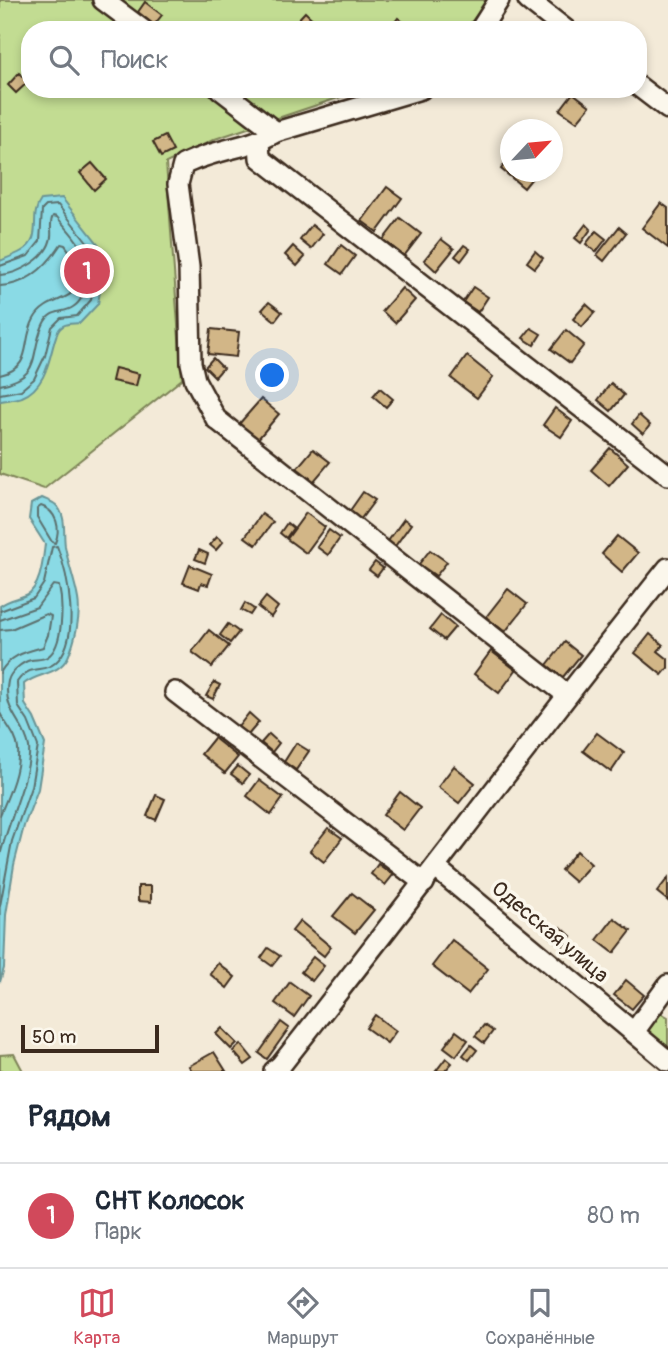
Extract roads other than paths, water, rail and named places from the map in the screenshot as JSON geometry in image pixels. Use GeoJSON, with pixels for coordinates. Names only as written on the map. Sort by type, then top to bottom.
{"type":"FeatureCollection","features":[{"type":"Feature","properties":{"kind":"street"},"geometry":{"type":"LineString","coordinates":[[103,0],[131,21]]}},
{"type":"Feature","properties":{"kind":"street"},"geometry":{"type":"LineString","coordinates":[[486,21],[499,0]]}},
{"type":"Feature","properties":{"kind":"street"},"geometry":{"type":"LineString","coordinates":[[528,0],[555,21]]}},
{"type":"Feature","properties":{"kind":"street"},"geometry":{"type":"LineString","coordinates":[[647,93],[668,109]]}},
{"type":"Feature","properties":{"kind":"street"},"geometry":{"type":"LineString","coordinates":[[232,98],[276,132]]}},
{"type":"Feature","properties":{"kind":"street"},"geometry":{"type":"LineString","coordinates":[[391,98],[276,132],[259,142],[239,145],[183,164],[178,184],[189,267],[191,363],[195,380],[216,419],[567,695]]}},
{"type":"Feature","properties":{"kind":"street"},"geometry":{"type":"LineString","coordinates":[[259,142],[260,158],[668,475]]}},
{"type":"Feature","properties":{"kind":"street"},"geometry":{"type":"LineString","coordinates":[[280,1069],[668,568]]}},
{"type":"Feature","properties":{"kind":"street"},"geometry":{"type":"LineString","coordinates":[[175,692],[424,883]]}},
{"type":"Feature","properties":{"kind":"street","name":"Одесская улица"},"geometry":{"type":"LineString","coordinates":[[436,867],[668,1061]]}},
{"type":"Feature","properties":{"kind":"street"},"geometry":{"type":"LineString","coordinates":[[634,1032],[668,985]]}},
{"type":"Feature","properties":{"kind":"water"},"geometry":{"type":"Polygon","coordinates":[[[62,198],[99,245],[102,278],[98,304],[80,323],[65,325],[59,331],[46,371],[33,391],[22,397],[0,401],[0,261],[29,246],[34,234],[37,207],[41,200],[62,198]]]}},
{"type":"Feature","properties":{"kind":"water"},"geometry":{"type":"Polygon","coordinates":[[[42,498],[55,504],[62,514],[65,546],[77,592],[79,613],[73,644],[64,663],[59,668],[24,684],[25,704],[45,744],[38,789],[24,826],[14,865],[6,915],[4,968],[0,982],[0,606],[26,595],[38,580],[45,544],[29,519],[31,504],[42,498]]]}},
{"type":"Feature","properties":{"kind":"place","name":"СНТ Колосок"},"geometry":{"type":"Point","coordinates":[87,271]}}]}
